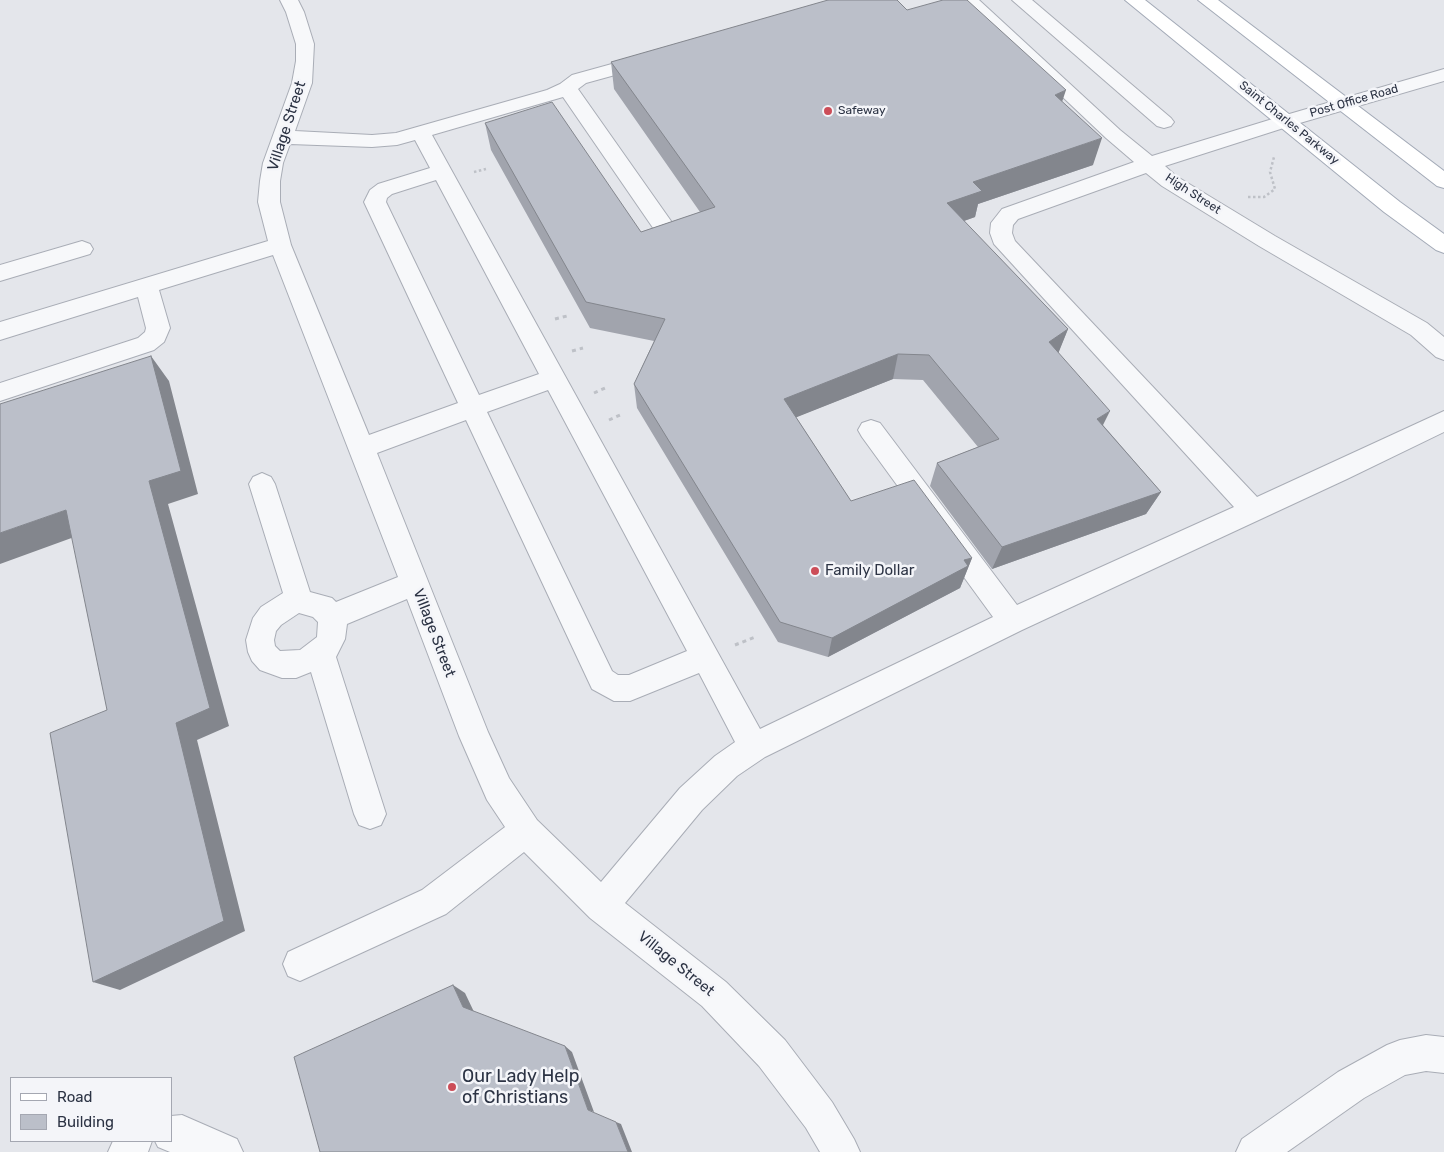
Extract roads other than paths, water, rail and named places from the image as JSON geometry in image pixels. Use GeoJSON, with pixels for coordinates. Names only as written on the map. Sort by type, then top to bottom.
{"type":"FeatureCollection","features":[{"type":"Feature","properties":{"kind":"main road","name":"Saint Charles Parkway"},"geometry":{"type":"LineString","coordinates":[[1134,0],[1204,54],[1392,207],[1444,245]]}},
{"type":"Feature","properties":{"kind":"main road"},"geometry":{"type":"LineString","coordinates":[[1207,0],[1444,182]]}},
{"type":"Feature","properties":{"kind":"street","name":"Village Street"},"geometry":{"type":"LineString","coordinates":[[289,0],[295,12],[305,44],[305,61],[302,83],[273,163],[270,181],[269,202],[280,245],[498,789],[526,831],[559,866],[602,906],[714,994],[772,1053],[819,1114],[841,1152]]}},
{"type":"Feature","properties":{"kind":"street","name":"High Street"},"geometry":{"type":"LineString","coordinates":[[969,0],[1069,66],[1113,134],[1169,181],[1419,330],[1444,351]]}},
{"type":"Feature","properties":{"kind":"street"},"geometry":{"type":"LineString","coordinates":[[1021,0],[1069,66],[1164,122]]}},
{"type":"Feature","properties":{"kind":"street"},"geometry":{"type":"LineString","coordinates":[[282,137],[372,141],[398,139],[554,94],[567,88],[579,79],[668,54]]}},
{"type":"Feature","properties":{"kind":"street","name":"Post Office Road"},"geometry":{"type":"LineString","coordinates":[[1253,510],[1005,244],[1000,233],[1002,223],[1010,214],[1150,164],[1286,120],[1444,75]]}},
{"type":"Feature","properties":{"kind":"street"},"geometry":{"type":"LineString","coordinates":[[567,88],[670,236]]}},
{"type":"Feature","properties":{"kind":"street"},"geometry":{"type":"LineString","coordinates":[[421,133],[754,747]]}},
{"type":"Feature","properties":{"kind":"street"},"geometry":{"type":"LineString","coordinates":[[441,172],[385,189],[377,195],[375,202],[602,680],[614,688],[630,688],[704,657]]}},
{"type":"Feature","properties":{"kind":"street"},"geometry":{"type":"LineString","coordinates":[[0,330],[280,245]]}},
{"type":"Feature","properties":{"kind":"street"},"geometry":{"type":"LineString","coordinates":[[0,273],[82,249]]}},
{"type":"Feature","properties":{"kind":"street"},"geometry":{"type":"LineString","coordinates":[[0,392],[146,344],[156,336],[158,328],[146,285]]}},
{"type":"Feature","properties":{"kind":"street"},"geometry":{"type":"LineString","coordinates":[[362,448],[553,378]]}},
{"type":"Feature","properties":{"kind":"street"},"geometry":{"type":"LineString","coordinates":[[602,906],[691,799],[726,766],[754,747],[1012,621],[1338,472],[1444,420]]}},
{"type":"Feature","properties":{"kind":"street"},"geometry":{"type":"LineString","coordinates":[[871,430],[1012,621]]}},
{"type":"Feature","properties":{"kind":"street"},"geometry":{"type":"LineString","coordinates":[[262,484],[299,601]]}},
{"type":"Feature","properties":{"kind":"street"},"geometry":{"type":"LineString","coordinates":[[332,617],[414,583]]}},
{"type":"Feature","properties":{"kind":"street"},"geometry":{"type":"LineString","coordinates":[[299,601],[322,607],[332,617],[331,639],[320,653],[310,660],[296,665],[282,665],[270,661],[262,652],[260,640],[263,627],[271,616],[290,603],[299,601]]}},
{"type":"Feature","properties":{"kind":"street"},"geometry":{"type":"LineString","coordinates":[[320,653],[370,814]]}},
{"type":"Feature","properties":{"kind":"street"},"geometry":{"type":"LineString","coordinates":[[300,964],[434,902],[526,831]]}},
{"type":"Feature","properties":{"kind":"street"},"geometry":{"type":"LineString","coordinates":[[1255,1152],[1350,1085],[1400,1058],[1426,1053],[1444,1055]]}},
{"type":"Feature","properties":{"kind":"street"},"geometry":{"type":"LineString","coordinates":[[172,1134],[182,1133],[224,1152]]}},
{"type":"Feature","properties":{"kind":"place","name":"Safeway"},"geometry":{"type":"Point","coordinates":[828,111]}},
{"type":"Feature","properties":{"kind":"place","name":"Family Dollar"},"geometry":{"type":"Point","coordinates":[815,571]}},
{"type":"Feature","properties":{"kind":"place","name":"Our Lady Help of Christians"},"geometry":{"type":"Point","coordinates":[452,1087]}}]}
